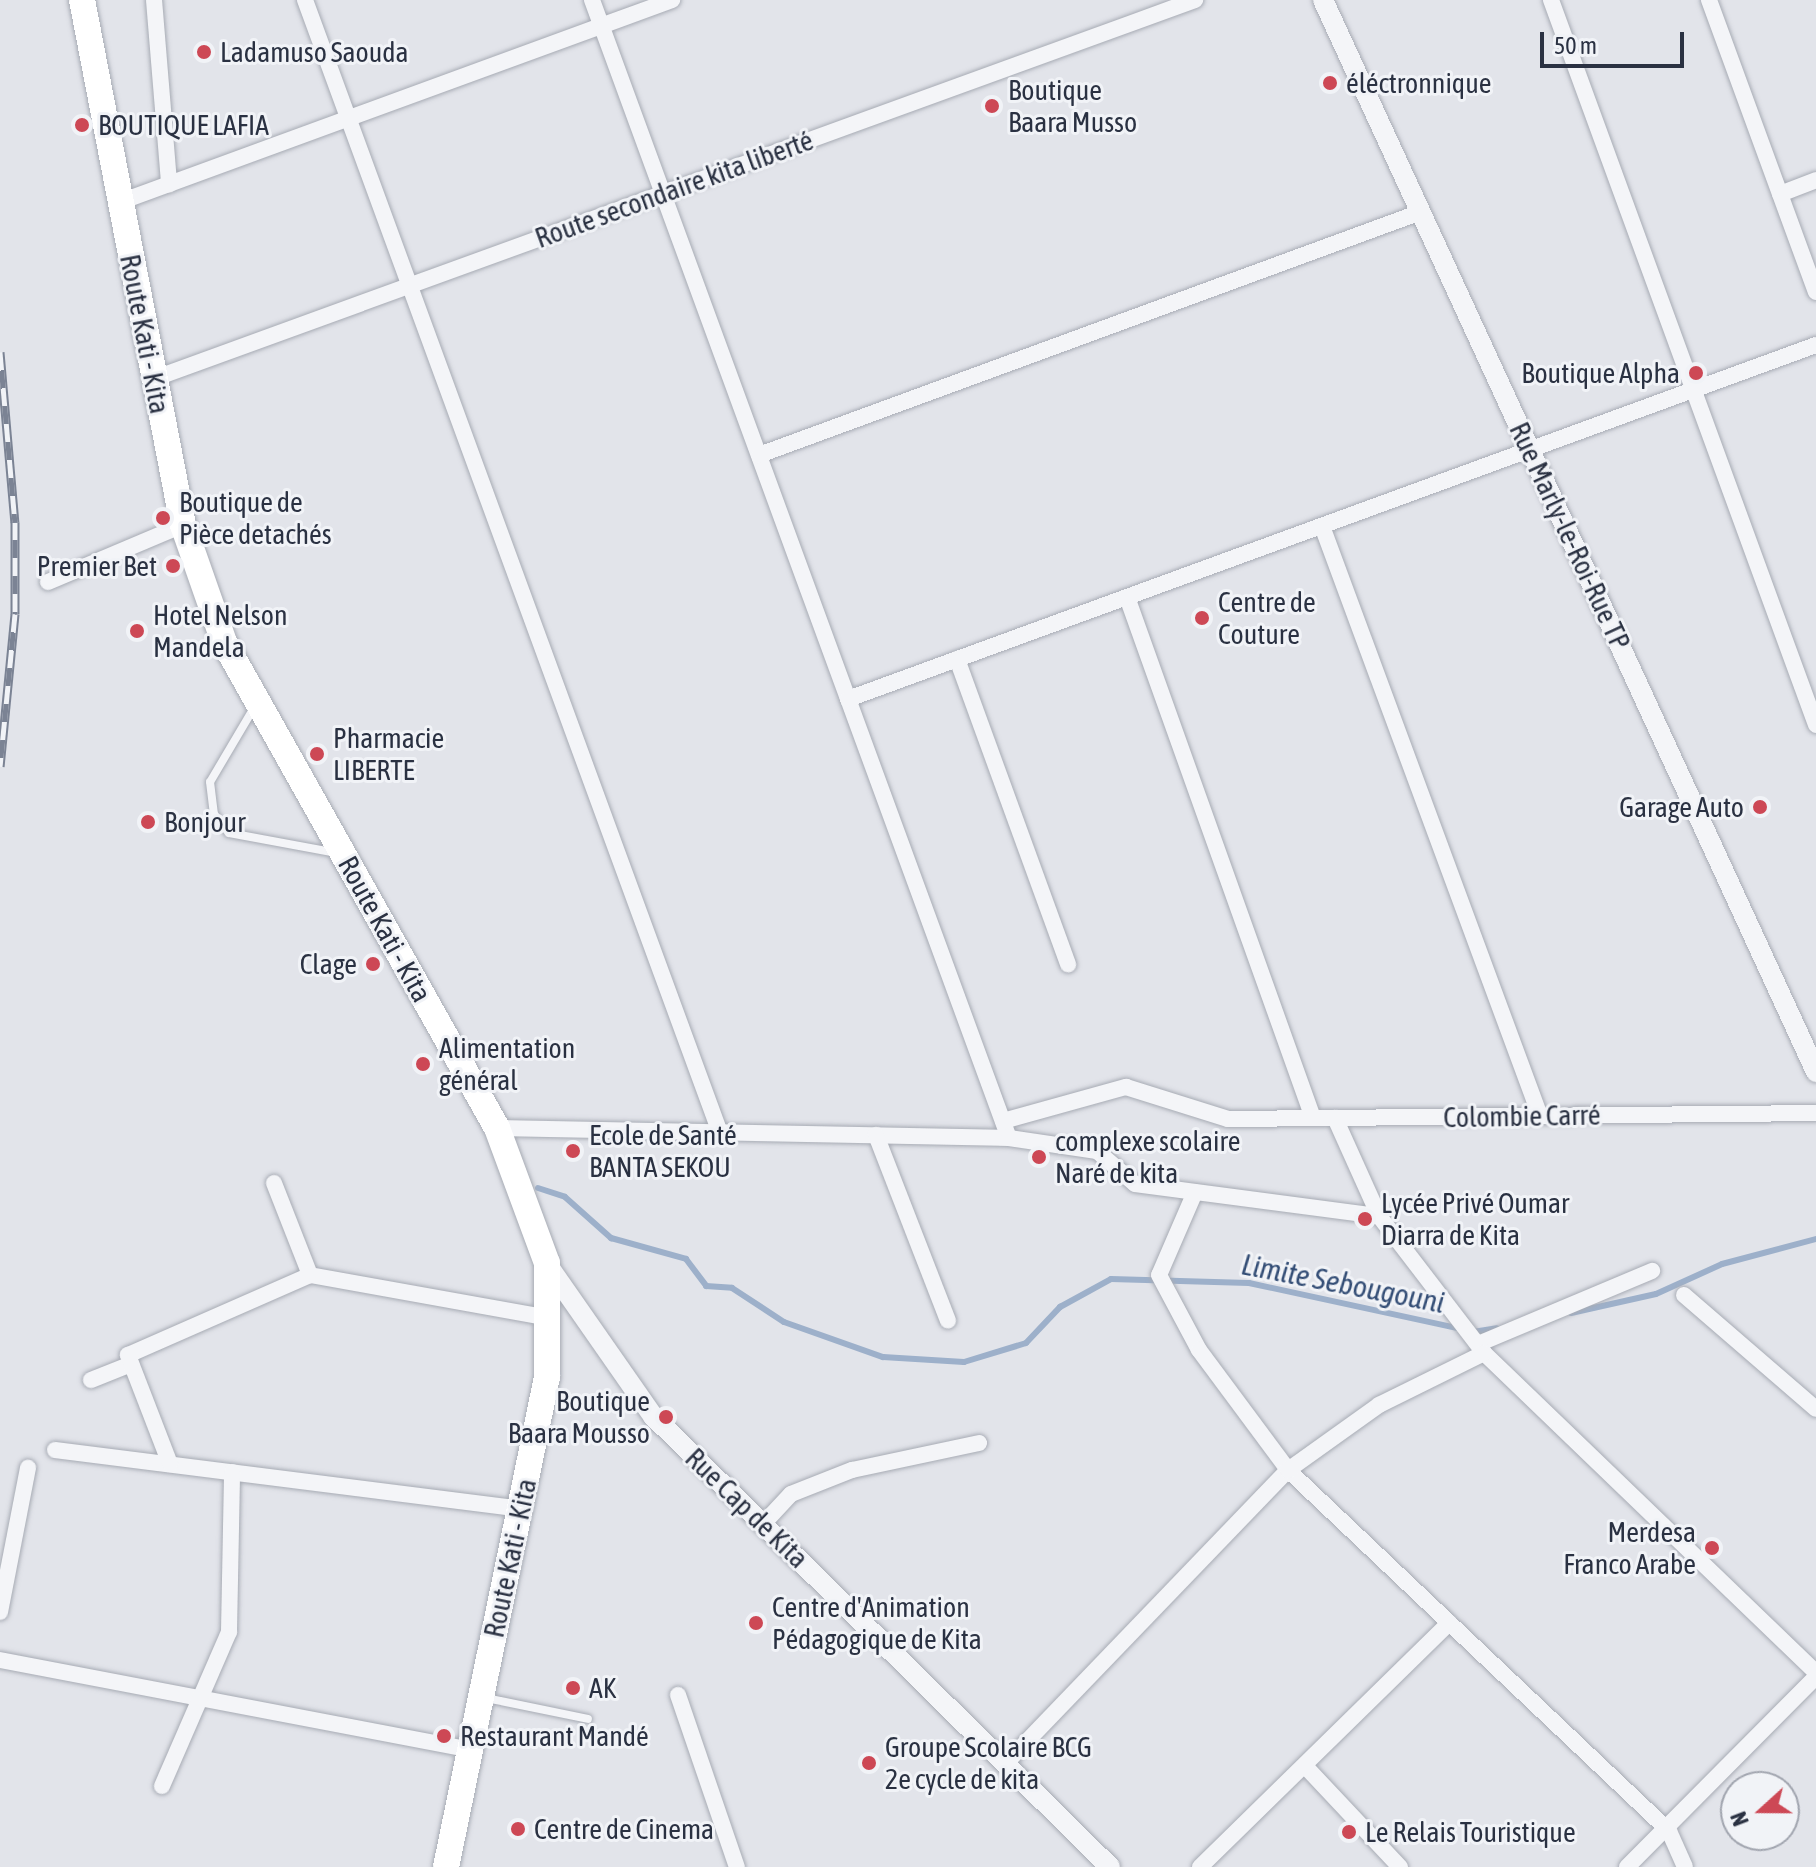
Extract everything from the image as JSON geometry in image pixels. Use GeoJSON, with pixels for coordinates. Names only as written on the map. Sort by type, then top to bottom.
{"type":"FeatureCollection","features":[{"type":"Feature","properties":{"kind":"main road","name":"Route Kati - Kita"},"geometry":{"type":"LineString","coordinates":[[82,0],[183,525],[224,642],[497,1128],[547,1263],[550,1318],[547,1377],[446,1867]]}},
{"type":"Feature","properties":{"kind":"street"},"geometry":{"type":"LineString","coordinates":[[154,0],[169,184]]}},
{"type":"Feature","properties":{"kind":"street"},"geometry":{"type":"LineString","coordinates":[[305,0],[719,1130]]}},
{"type":"Feature","properties":{"kind":"street"},"geometry":{"type":"LineString","coordinates":[[592,0],[1009,1138]]}},
{"type":"Feature","properties":{"kind":"street"},"geometry":{"type":"LineString","coordinates":[[120,202],[672,0]]}},
{"type":"Feature","properties":{"kind":"street","name":"Route secondaire kita liberté"},"geometry":{"type":"LineString","coordinates":[[153,379],[1195,0]]}},
{"type":"Feature","properties":{"kind":"street","name":"Rue Marly-le-Roi-Rue TP"},"geometry":{"type":"LineString","coordinates":[[1323,0],[1816,1072]]}},
{"type":"Feature","properties":{"kind":"street"},"geometry":{"type":"LineString","coordinates":[[1551,0],[1816,725]]}},
{"type":"Feature","properties":{"kind":"street"},"geometry":{"type":"LineString","coordinates":[[1709,0],[1816,292]]}},
{"type":"Feature","properties":{"kind":"street"},"geometry":{"type":"LineString","coordinates":[[1780,194],[1816,180]]}},
{"type":"Feature","properties":{"kind":"street"},"geometry":{"type":"LineString","coordinates":[[759,455],[1421,212]]}},
{"type":"Feature","properties":{"kind":"street"},"geometry":{"type":"LineString","coordinates":[[848,699],[1816,345]]}},
{"type":"Feature","properties":{"kind":"street"},"geometry":{"type":"LineString","coordinates":[[48,582],[183,525]]}},
{"type":"Feature","properties":{"kind":"street"},"geometry":{"type":"LineString","coordinates":[[1322,526],[1540,1116]]}},
{"type":"Feature","properties":{"kind":"street"},"geometry":{"type":"LineString","coordinates":[[1127,597],[1313,1118]]}},
{"type":"Feature","properties":{"kind":"street"},"geometry":{"type":"LineString","coordinates":[[957,659],[1068,964]]}},
{"type":"Feature","properties":{"kind":"street","name":"Colombie Carré"},"geometry":{"type":"LineString","coordinates":[[1003,1121],[1126,1087],[1228,1119],[1816,1113]]}},
{"type":"Feature","properties":{"kind":"street"},"geometry":{"type":"LineString","coordinates":[[1335,1118],[1379,1216],[1481,1349],[1816,1675],[1669,1831],[1627,1867]]}},
{"type":"Feature","properties":{"kind":"street"},"geometry":{"type":"LineString","coordinates":[[497,1128],[1009,1138],[1097,1151],[1135,1184],[1379,1216]]}},
{"type":"Feature","properties":{"kind":"street"},"geometry":{"type":"LineString","coordinates":[[876,1135],[948,1321]]}},
{"type":"Feature","properties":{"kind":"street"},"geometry":{"type":"LineString","coordinates":[[274,1183],[310,1275]]}},
{"type":"Feature","properties":{"kind":"street"},"geometry":{"type":"LineString","coordinates":[[1195,1192],[1159,1275],[1199,1350],[1288,1470],[1669,1831],[1685,1867]]}},
{"type":"Feature","properties":{"kind":"street","name":"Rue Cap de Kita"},"geometry":{"type":"LineString","coordinates":[[547,1263],[653,1416],[1110,1867]]}},
{"type":"Feature","properties":{"kind":"street"},"geometry":{"type":"LineString","coordinates":[[1007,1762],[1288,1470],[1379,1405],[1481,1349],[1652,1271]]}},
{"type":"Feature","properties":{"kind":"street"},"geometry":{"type":"LineString","coordinates":[[170,1464],[128,1355],[310,1275],[550,1318]]}},
{"type":"Feature","properties":{"kind":"street"},"geometry":{"type":"LineString","coordinates":[[1684,1295],[1816,1409]]}},
{"type":"Feature","properties":{"kind":"street"},"geometry":{"type":"LineString","coordinates":[[91,1380],[131,1364]]}},
{"type":"Feature","properties":{"kind":"street"},"geometry":{"type":"LineString","coordinates":[[763,1524],[791,1494],[852,1470],[979,1443]]}},
{"type":"Feature","properties":{"kind":"street"},"geometry":{"type":"LineString","coordinates":[[55,1450],[520,1509]]}},
{"type":"Feature","properties":{"kind":"street"},"geometry":{"type":"LineString","coordinates":[[0,1612],[28,1468]]}},
{"type":"Feature","properties":{"kind":"street"},"geometry":{"type":"LineString","coordinates":[[162,1786],[229,1632],[232,1472]]}},
{"type":"Feature","properties":{"kind":"street"},"geometry":{"type":"LineString","coordinates":[[1200,1867],[1449,1623]]}},
{"type":"Feature","properties":{"kind":"street"},"geometry":{"type":"LineString","coordinates":[[0,1660],[470,1750]]}},
{"type":"Feature","properties":{"kind":"street"},"geometry":{"type":"LineString","coordinates":[[678,1695],[737,1867]]}},
{"type":"Feature","properties":{"kind":"street"},"geometry":{"type":"LineString","coordinates":[[1305,1766],[1400,1867]]}},
{"type":"Feature","properties":{"kind":"lane"},"geometry":{"type":"LineString","coordinates":[[258,702],[210,782],[214,814],[229,833],[343,855]]}},
{"type":"Feature","properties":{"kind":"lane"},"geometry":{"type":"LineString","coordinates":[[481,1697],[588,1719]]}},
{"type":"Feature","properties":{"kind":"waterway","name":"Limite Sebougouni"},"geometry":{"type":"LineString","coordinates":[[538,1188],[565,1197],[611,1238],[686,1259],[706,1286],[732,1288],[784,1322],[883,1357],[964,1362],[1026,1343],[1060,1307],[1111,1279],[1249,1283],[1462,1329]]}},
{"type":"Feature","properties":{"kind":"waterway","name":"Limite Sebougouni"},"geometry":{"type":"LineString","coordinates":[[1571,1313],[1656,1294],[1722,1264],[1816,1239]]}},
{"type":"Feature","properties":{"kind":"waterway","name":"Limite Sebougouni"},"geometry":{"type":"LineString","coordinates":[[1473,1332],[1497,1328]]}},
{"type":"Feature","properties":{"kind":"railway"},"geometry":{"type":"LineString","coordinates":[[0,352],[15,522],[15,614],[0,766]]}},
{"type":"Feature","properties":{"kind":"place","name":"Ladamuso Saouda"},"geometry":{"type":"Point","coordinates":[204,52]}},
{"type":"Feature","properties":{"kind":"place","name":"éléctronnique"},"geometry":{"type":"Point","coordinates":[1330,83]}},
{"type":"Feature","properties":{"kind":"place","name":"Boutique Baara Musso"},"geometry":{"type":"Point","coordinates":[992,106]}},
{"type":"Feature","properties":{"kind":"place","name":"BOUTIQUE LAFIA"},"geometry":{"type":"Point","coordinates":[82,125]}},
{"type":"Feature","properties":{"kind":"place","name":"Boutique Alpha"},"geometry":{"type":"Point","coordinates":[1696,373]}},
{"type":"Feature","properties":{"kind":"place","name":"Boutique de Pièce detachés"},"geometry":{"type":"Point","coordinates":[163,518]}},
{"type":"Feature","properties":{"kind":"place","name":"Premier Bet"},"geometry":{"type":"Point","coordinates":[173,566]}},
{"type":"Feature","properties":{"kind":"place","name":"Centre de Couture"},"geometry":{"type":"Point","coordinates":[1202,618]}},
{"type":"Feature","properties":{"kind":"place","name":"Hotel Nelson Mandela"},"geometry":{"type":"Point","coordinates":[137,631]}},
{"type":"Feature","properties":{"kind":"place","name":"Pharmacie LIBERTE"},"geometry":{"type":"Point","coordinates":[317,754]}},
{"type":"Feature","properties":{"kind":"place","name":"Garage Auto"},"geometry":{"type":"Point","coordinates":[1760,807]}},
{"type":"Feature","properties":{"kind":"place","name":"Bonjour"},"geometry":{"type":"Point","coordinates":[148,822]}},
{"type":"Feature","properties":{"kind":"place","name":"Clage"},"geometry":{"type":"Point","coordinates":[373,964]}},
{"type":"Feature","properties":{"kind":"place","name":"Alimentation général"},"geometry":{"type":"Point","coordinates":[423,1064]}},
{"type":"Feature","properties":{"kind":"place","name":"Ecole de Santé BANTA SEKOU"},"geometry":{"type":"Point","coordinates":[573,1151]}},
{"type":"Feature","properties":{"kind":"place","name":"complexe scolaire Naré de kita"},"geometry":{"type":"Point","coordinates":[1039,1157]}},
{"type":"Feature","properties":{"kind":"place","name":"Lycée Privé Oumar Diarra de Kita"},"geometry":{"type":"Point","coordinates":[1365,1219]}},
{"type":"Feature","properties":{"kind":"place","name":"Boutique Baara Mousso"},"geometry":{"type":"Point","coordinates":[666,1417]}},
{"type":"Feature","properties":{"kind":"place","name":"Merdesa Franco Arabe"},"geometry":{"type":"Point","coordinates":[1712,1548]}},
{"type":"Feature","properties":{"kind":"place","name":"Centre d'Animation Pédagogique de Kita"},"geometry":{"type":"Point","coordinates":[756,1623]}},
{"type":"Feature","properties":{"kind":"place","name":"AK"},"geometry":{"type":"Point","coordinates":[573,1688]}},
{"type":"Feature","properties":{"kind":"place","name":"Restaurant Mandé"},"geometry":{"type":"Point","coordinates":[444,1736]}},
{"type":"Feature","properties":{"kind":"place","name":"Groupe Scolaire BCG 2e cycle de kita"},"geometry":{"type":"Point","coordinates":[869,1763]}},
{"type":"Feature","properties":{"kind":"place","name":"Centre de Cinema"},"geometry":{"type":"Point","coordinates":[518,1829]}},
{"type":"Feature","properties":{"kind":"place","name":"Le Relais Touristique"},"geometry":{"type":"Point","coordinates":[1349,1832]}}]}
